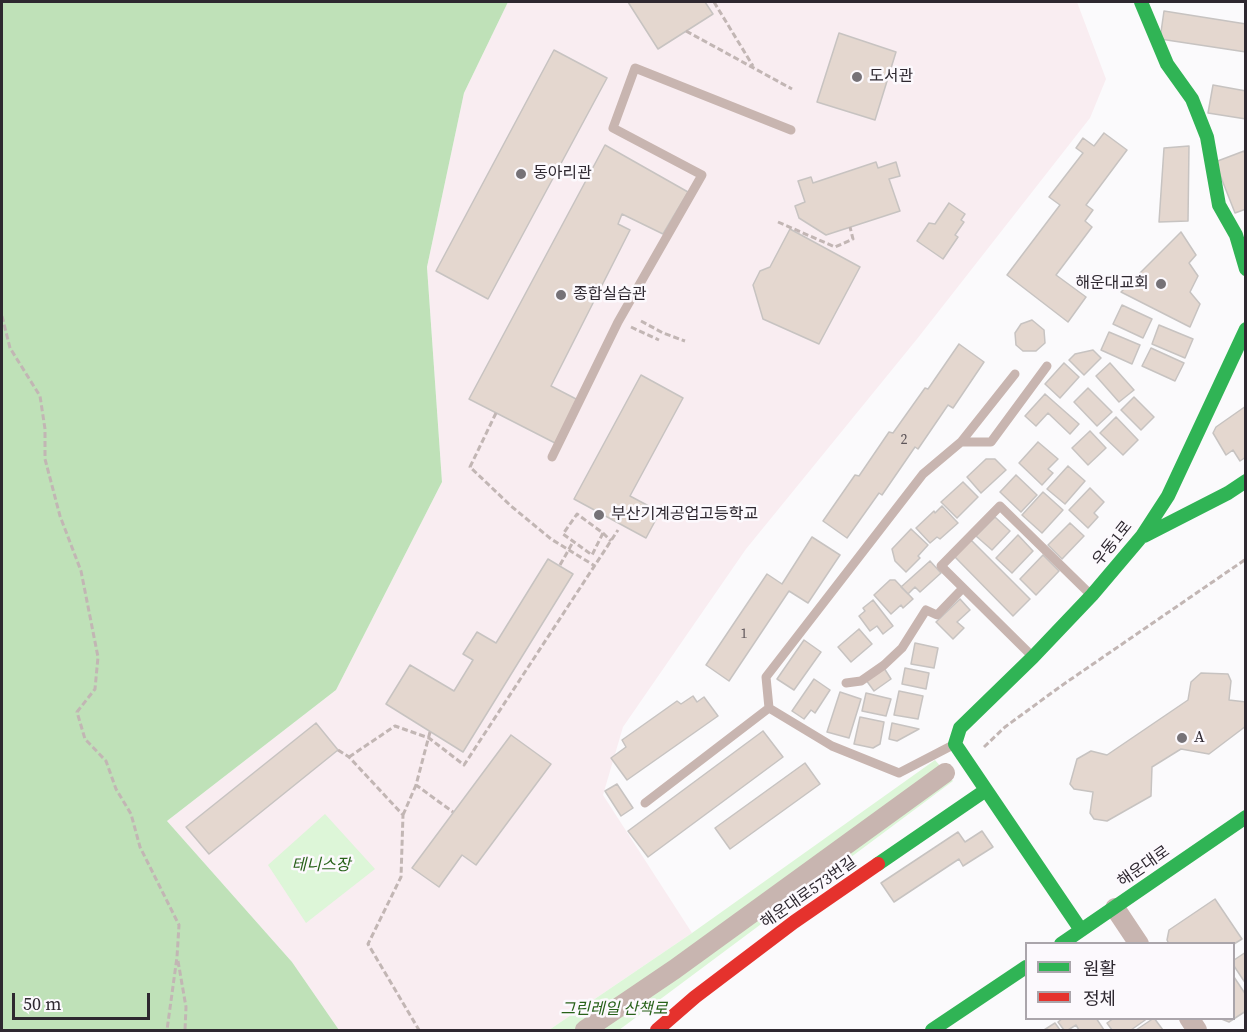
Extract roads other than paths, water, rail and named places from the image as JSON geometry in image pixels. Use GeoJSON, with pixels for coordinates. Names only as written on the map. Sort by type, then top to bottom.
{"type":"FeatureCollection","features":[{"type":"Feature","properties":{"kind":"street"},"geometry":{"type":"LineString","coordinates":[[1141,2],[1167,64],[1192,99],[1207,137],[1219,205],[1236,234],[1245,269]]}},
{"type":"Feature","properties":{"kind":"street","name":"우동1로"},"geometry":{"type":"LineString","coordinates":[[955,744],[960,728],[1033,657],[1092,595],[1143,536],[1168,496],[1245,329]]}},
{"type":"Feature","properties":{"kind":"street"},"geometry":{"type":"LineString","coordinates":[[1143,536],[1228,494],[1245,481]]}},
{"type":"Feature","properties":{"kind":"street"},"geometry":{"type":"LineString","coordinates":[[955,744],[1081,930]]}},
{"type":"Feature","properties":{"kind":"street"},"geometry":{"type":"LineString","coordinates":[[585,1030],[675,969],[945,773]]}},
{"type":"Feature","properties":{"kind":"street","name":"해운대로573번길"},"geometry":{"type":"LineString","coordinates":[[657,1030],[695,997],[794,922],[986,790]]}},
{"type":"Feature","properties":{"kind":"street","name":"해운대로"},"geometry":{"type":"LineString","coordinates":[[1064,942],[1245,817]]}},
{"type":"Feature","properties":{"kind":"street"},"geometry":{"type":"LineString","coordinates":[[1115,908],[1138,942]]}},
{"type":"Feature","properties":{"kind":"street"},"geometry":{"type":"LineString","coordinates":[[932,1030],[1025,968]]}},
{"type":"Feature","properties":{"kind":"lane"},"geometry":{"type":"LineString","coordinates":[[552,457],[618,322],[702,175],[613,128],[635,68],[791,130]]}},
{"type":"Feature","properties":{"kind":"lane"},"geometry":{"type":"LineString","coordinates":[[961,442],[991,442],[1047,366]]}},
{"type":"Feature","properties":{"kind":"lane"},"geometry":{"type":"LineString","coordinates":[[769,708],[766,677],[923,474],[961,442],[1015,374]]}},
{"type":"Feature","properties":{"kind":"lane"},"geometry":{"type":"LineString","coordinates":[[1033,657],[941,566],[1000,506],[1092,595]]}},
{"type":"Feature","properties":{"kind":"lane"},"geometry":{"type":"LineString","coordinates":[[846,682],[861,681],[884,664],[902,648],[926,610],[937,615],[963,588]]}},
{"type":"Feature","properties":{"kind":"lane"},"geometry":{"type":"LineString","coordinates":[[769,708],[832,746],[899,773],[955,744]]}},
{"type":"Feature","properties":{"kind":"lane"},"geometry":{"type":"LineString","coordinates":[[645,804],[769,708]]}},
{"type":"Feature","properties":{"kind":"place","name":"도서관"},"geometry":{"type":"Point","coordinates":[857,77]}},
{"type":"Feature","properties":{"kind":"place","name":"동아리관"},"geometry":{"type":"Point","coordinates":[521,174]}},
{"type":"Feature","properties":{"kind":"place","name":"해운대교회"},"geometry":{"type":"Point","coordinates":[1161,284]}},
{"type":"Feature","properties":{"kind":"place","name":"종합실습관"},"geometry":{"type":"Point","coordinates":[561,295]}},
{"type":"Feature","properties":{"kind":"place","name":"부산기계공업고등학교"},"geometry":{"type":"Point","coordinates":[599,515]}},
{"type":"Feature","properties":{"kind":"place","name":"A"},"geometry":{"type":"Point","coordinates":[1182,738]}},
{"type":"Feature","properties":{"kind":"park label","name":"테니스장"},"geometry":{"type":"Point","coordinates":[321,866]}},
{"type":"Feature","properties":{"kind":"park label","name":"그린레일 산책로"},"geometry":{"type":"Point","coordinates":[614,1010]}}]}
